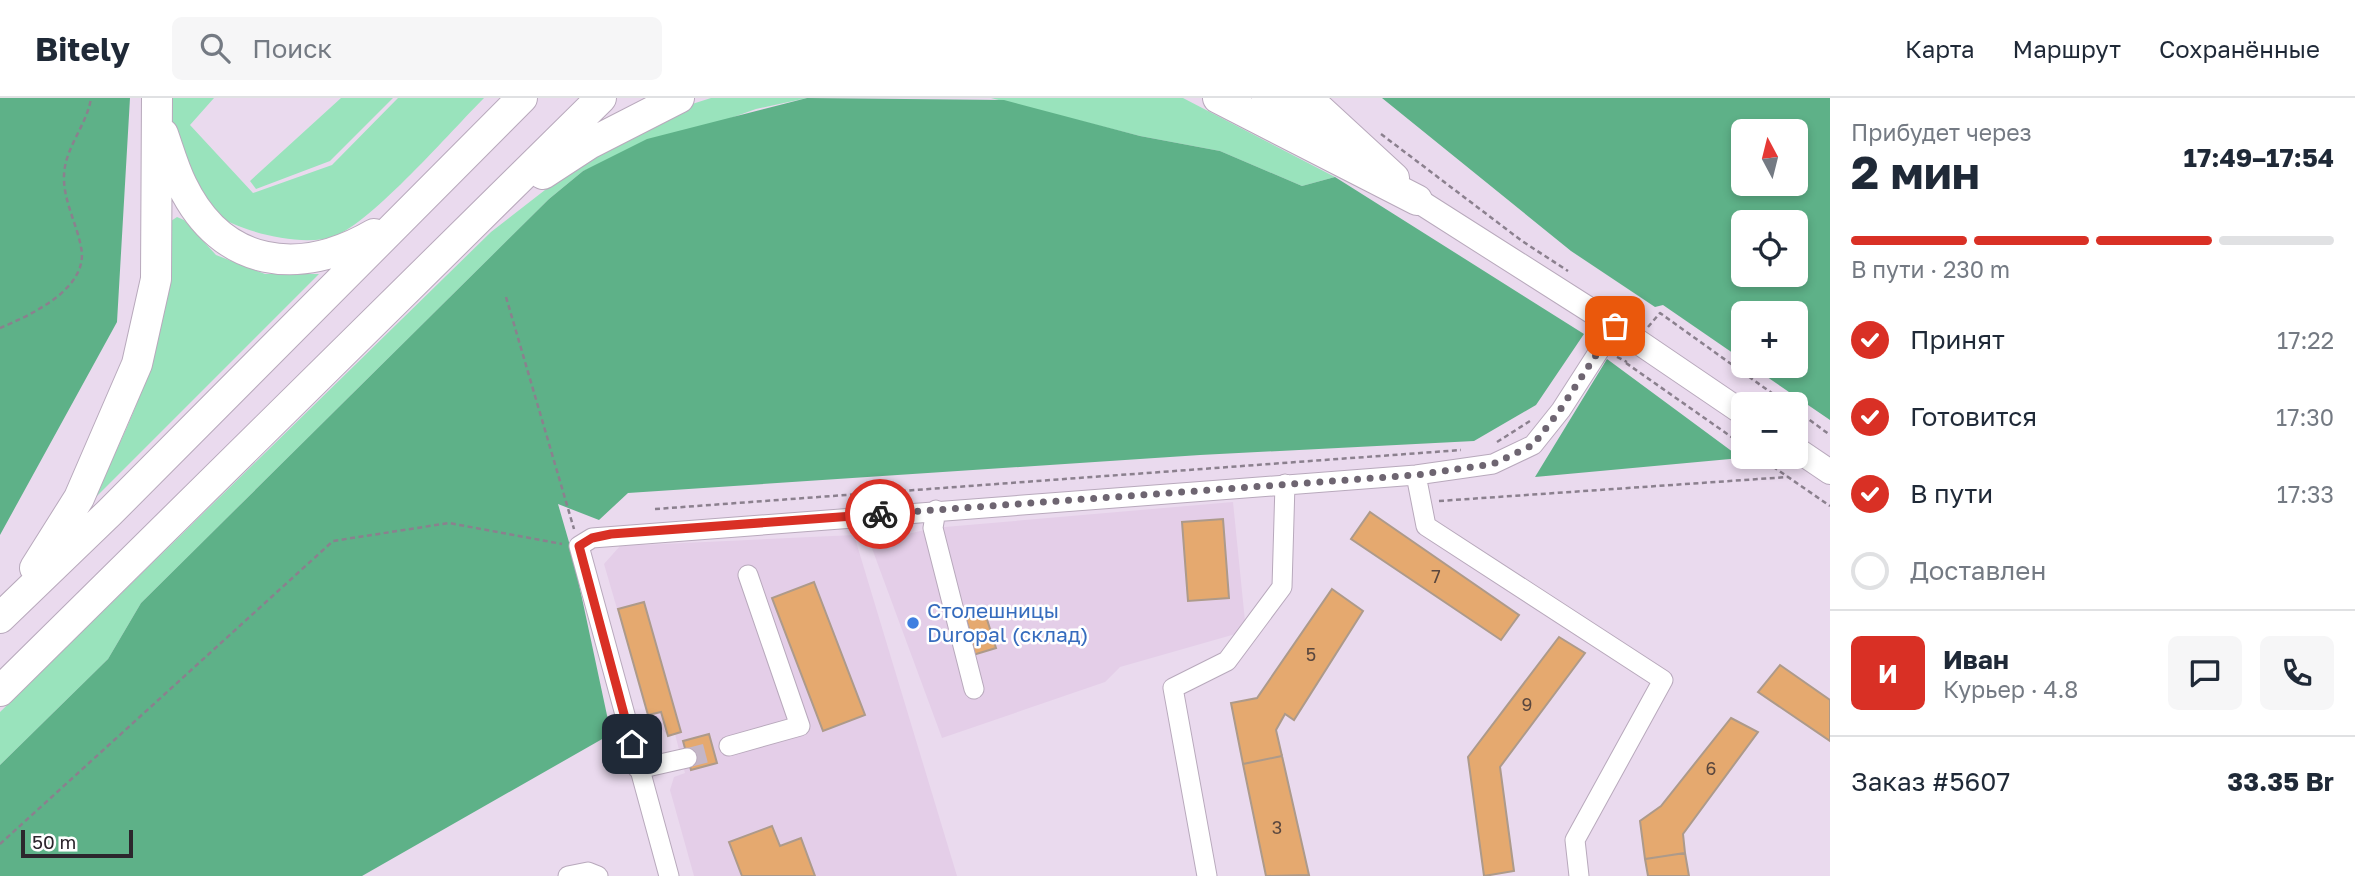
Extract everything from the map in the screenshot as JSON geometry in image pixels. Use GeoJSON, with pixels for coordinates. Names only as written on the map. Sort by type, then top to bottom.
{"type":"FeatureCollection","features":[{"type":"Feature","properties":{"kind":"highway"},"geometry":{"type":"LineString","coordinates":[[0,617],[110,512],[523,98]]}},
{"type":"Feature","properties":{"kind":"highway"},"geometry":{"type":"LineString","coordinates":[[0,691],[601,98]]}},
{"type":"Feature","properties":{"kind":"highway"},"geometry":{"type":"LineString","coordinates":[[466,234],[544,174],[589,144],[679,98]]}},
{"type":"Feature","properties":{"kind":"highway"},"geometry":{"type":"LineString","coordinates":[[1218,98],[1417,200]]}},
{"type":"Feature","properties":{"kind":"highway"},"geometry":{"type":"LineString","coordinates":[[1267,98],[1417,200]]}},
{"type":"Feature","properties":{"kind":"highway"},"geometry":{"type":"LineString","coordinates":[[1307,98],[1417,200]]}},
{"type":"Feature","properties":{"kind":"highway"},"geometry":{"type":"LineString","coordinates":[[157,108],[182,186],[198,211],[222,237],[243,249],[264,257],[305,261],[339,253],[402,218]]}},
{"type":"Feature","properties":{"kind":"highway"},"geometry":{"type":"LineString","coordinates":[[0,617],[45,554],[79,498],[137,364],[156,279],[157,108]]}},
{"type":"Feature","properties":{"kind":"main road"},"geometry":{"type":"LineString","coordinates":[[1417,200],[1615,326],[1731,405]]}},
{"type":"Feature","properties":{"kind":"main road"},"geometry":{"type":"LineString","coordinates":[[1808,457],[1830,472]]}},
{"type":"Feature","properties":{"kind":"street"},"geometry":{"type":"LineString","coordinates":[[669,876],[579,546],[592,538],[611,534],[1416,475],[1493,464],[1533,445],[1560,410],[1615,326]]}},
{"type":"Feature","properties":{"kind":"street"},"geometry":{"type":"LineString","coordinates":[[1416,475],[1426,526],[1663,680],[1576,840],[1579,876]]}},
{"type":"Feature","properties":{"kind":"street"},"geometry":{"type":"LineString","coordinates":[[1207,876],[1173,688],[1227,661],[1282,587],[1285,484]]}},
{"type":"Feature","properties":{"kind":"street"},"geometry":{"type":"LineString","coordinates":[[936,510],[933,528],[974,689]]}},
{"type":"Feature","properties":{"kind":"street"},"geometry":{"type":"LineString","coordinates":[[729,746],[800,726],[748,575]]}},
{"type":"Feature","properties":{"kind":"street"},"geometry":{"type":"LineString","coordinates":[[638,769],[687,758]]}},
{"type":"Feature","properties":{"kind":"street"},"geometry":{"type":"LineString","coordinates":[[568,876],[588,872],[598,876]]}},
{"type":"Feature","properties":{"kind":"path"},"geometry":{"type":"LineString","coordinates":[[0,328],[26,317],[74,282],[82,251],[64,179],[70,146],[91,98]]}},
{"type":"Feature","properties":{"kind":"path"},"geometry":{"type":"LineString","coordinates":[[1379,132],[1522,241],[1569,271]]}},
{"type":"Feature","properties":{"kind":"path"},"geometry":{"type":"LineString","coordinates":[[0,844],[333,541],[449,523],[579,546],[506,297]]}},
{"type":"Feature","properties":{"kind":"path"},"geometry":{"type":"LineString","coordinates":[[1649,325],[1660,313],[1770,392]]}},
{"type":"Feature","properties":{"kind":"path"},"geometry":{"type":"LineString","coordinates":[[1626,363],[1630,356]]}},
{"type":"Feature","properties":{"kind":"path"},"geometry":{"type":"LineString","coordinates":[[1617,357],[1731,437]]}},
{"type":"Feature","properties":{"kind":"path"},"geometry":{"type":"LineString","coordinates":[[1488,448],[1532,419]]}},
{"type":"Feature","properties":{"kind":"path"},"geometry":{"type":"LineString","coordinates":[[1808,419],[1830,435]]}},
{"type":"Feature","properties":{"kind":"path"},"geometry":{"type":"LineString","coordinates":[[655,509],[1461,450]]}},
{"type":"Feature","properties":{"kind":"path"},"geometry":{"type":"LineString","coordinates":[[1776,469],[1830,506]]}},
{"type":"Feature","properties":{"kind":"path"},"geometry":{"type":"LineString","coordinates":[[1421,502],[1788,477]]}},
{"type":"Feature","properties":{"kind":"shaded area"},"geometry":{"type":"Polygon","coordinates":[[[1233,502],[1246,631],[1120,667],[1105,682],[942,738],[870,543],[933,528],[1233,502]]]}},
{"type":"Feature","properties":{"kind":"shaded area"},"geometry":{"type":"Polygon","coordinates":[[[854,535],[957,876],[694,876],[670,790],[674,777],[685,773],[675,734],[668,736],[648,715],[604,564],[620,546],[854,535]]]}},
{"type":"Feature","properties":{"kind":"green space"},"geometry":{"type":"Polygon","coordinates":[[[0,98],[130,98],[117,322],[0,535],[0,98]]]}},
{"type":"Feature","properties":{"kind":"green space"},"geometry":{"type":"Polygon","coordinates":[[[163,98],[214,98],[190,125],[253,193],[332,165],[398,98],[484,98],[390,195],[369,213],[335,236],[306,240],[254,232],[212,212],[193,183],[159,119],[163,98]]]}},
{"type":"Feature","properties":{"kind":"green space"},"geometry":{"type":"Polygon","coordinates":[[[341,98],[393,98],[330,161],[256,189],[250,181],[341,98]]]}},
{"type":"Feature","properties":{"kind":"green space"},"geometry":{"type":"Polygon","coordinates":[[[711,98],[807,98],[756,109],[583,171],[549,199],[141,603],[108,659],[0,765],[0,712],[491,232],[590,155],[689,105],[711,98]]]}},
{"type":"Feature","properties":{"kind":"green space"},"geometry":{"type":"Polygon","coordinates":[[[807,98],[1004,100],[1140,136],[1220,151],[1302,186],[1335,177],[1584,334],[1536,405],[1474,441],[1200,455],[628,493],[599,520],[558,504],[573,556],[611,734],[362,876],[0,876],[0,765],[108,659],[141,603],[549,199],[583,171],[647,139],[807,98]]]}},
{"type":"Feature","properties":{"kind":"green space"},"geometry":{"type":"Polygon","coordinates":[[[991,98],[1183,98],[1335,177],[1302,186],[1220,151],[1140,136],[991,98]]]}},
{"type":"Feature","properties":{"kind":"green space"},"geometry":{"type":"Polygon","coordinates":[[[1382,98],[1830,98],[1830,420],[1808,405],[1808,392],[1789,392],[1769,378],[1808,378],[1808,301],[1731,301],[1731,352],[1663,305],[1655,307],[1571,251],[1382,98]]]}},
{"type":"Feature","properties":{"kind":"green space"},"geometry":{"type":"Polygon","coordinates":[[[177,217],[184,220],[216,255],[265,274],[319,274],[91,502],[124,435],[150,367],[167,296],[171,221],[177,217]]]}},
{"type":"Feature","properties":{"kind":"green space"},"geometry":{"type":"Polygon","coordinates":[[[1607,359],[1731,451],[1731,459],[1535,477],[1607,359]]]}},
{"type":"Feature","properties":{"kind":"building"},"geometry":{"type":"Polygon","coordinates":[[[1370,512],[1519,615],[1501,640],[1351,539],[1370,512]]]}},
{"type":"Feature","properties":{"kind":"building"},"geometry":{"type":"Polygon","coordinates":[[[1223,519],[1229,598],[1188,601],[1182,522],[1223,519]]]}},
{"type":"Feature","properties":{"kind":"building"},"geometry":{"type":"Polygon","coordinates":[[[814,582],[865,715],[823,731],[772,598],[814,582]]]}},
{"type":"Feature","properties":{"kind":"building"},"geometry":{"type":"Polygon","coordinates":[[[1332,589],[1363,611],[1294,720],[1285,714],[1276,730],[1282,756],[1243,764],[1231,703],[1257,698],[1332,589]]]}},
{"type":"Feature","properties":{"kind":"building"},"geometry":{"type":"Polygon","coordinates":[[[644,602],[681,732],[668,736],[661,712],[648,715],[618,609],[644,602]]]}},
{"type":"Feature","properties":{"kind":"building"},"geometry":{"type":"Polygon","coordinates":[[[985,613],[996,648],[973,655],[966,631],[969,629],[966,619],[985,613]]]}},
{"type":"Feature","properties":{"kind":"building"},"geometry":{"type":"Polygon","coordinates":[[[1559,637],[1585,653],[1500,767],[1514,871],[1484,876],[1468,757],[1559,637]]]}},
{"type":"Feature","properties":{"kind":"building"},"geometry":{"type":"Polygon","coordinates":[[[1780,665],[1830,700],[1830,741],[1758,692],[1780,665]]]}},
{"type":"Feature","properties":{"kind":"building"},"geometry":{"type":"Polygon","coordinates":[[[1731,718],[1758,732],[1683,834],[1685,853],[1645,859],[1640,821],[1661,806],[1731,718]]]}},
{"type":"Feature","properties":{"kind":"building"},"geometry":{"type":"Polygon","coordinates":[[[709,734],[717,763],[691,770],[683,741],[709,734]]]}},
{"type":"Feature","properties":{"kind":"building"},"geometry":{"type":"Polygon","coordinates":[[[1282,756],[1309,875],[1266,876],[1243,764],[1282,756]]]}},
{"type":"Feature","properties":{"kind":"building"},"geometry":{"type":"Polygon","coordinates":[[[772,826],[780,846],[801,838],[815,876],[742,876],[729,842],[772,826]]]}},
{"type":"Feature","properties":{"kind":"building"},"geometry":{"type":"Polygon","coordinates":[[[1685,853],[1689,876],[1648,876],[1645,859],[1685,853]]]}},
{"type":"Feature","properties":{"kind":"tunnel"},"geometry":{"type":"LineString","coordinates":[[687,758],[714,751]]}},
{"type":"Feature","properties":{"kind":"way so far"},"geometry":{"type":"LineString","coordinates":[[880,514],[1416,475],[1493,464],[1533,445],[1560,410],[1615,326]]}},
{"type":"Feature","properties":{"kind":"place","name":"Столешницы Duropal (склад)"},"geometry":{"type":"Point","coordinates":[913,623]}},
{"type":"Feature","properties":{"kind":"route"},"geometry":{"type":"LineString","coordinates":[[632,744],[579,546],[592,538],[611,534],[880,514]]}}]}
